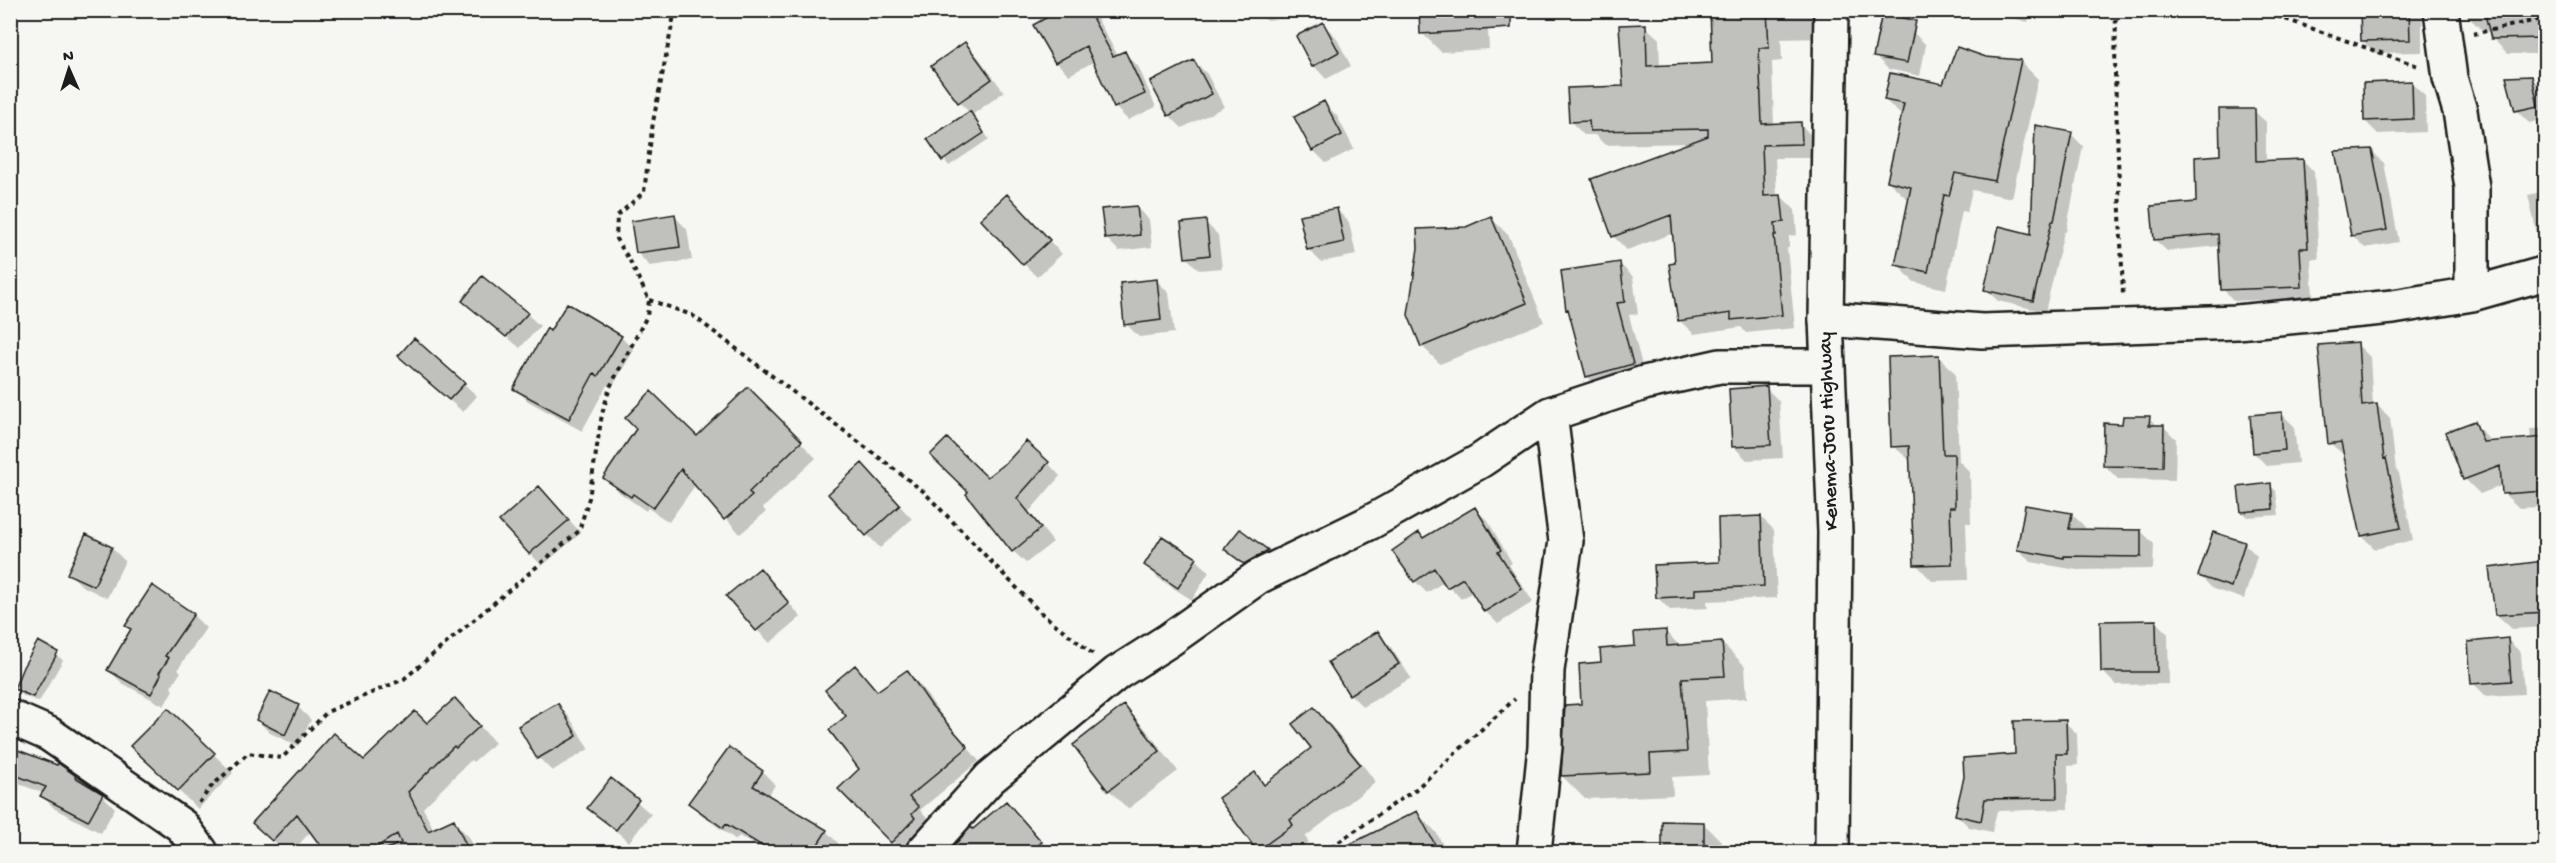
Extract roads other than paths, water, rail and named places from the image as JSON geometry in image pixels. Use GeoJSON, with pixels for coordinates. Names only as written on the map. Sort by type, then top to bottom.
{"type":"FeatureCollection","features":[{"type":"Feature","properties":{"kind":"main road","name":"Kenema-Joru Highway"},"geometry":{"type":"LineString","coordinates":[[1831,10],[1826,366],[1835,532],[1832,852]]}},
{"type":"Feature","properties":{"kind":"main road"},"geometry":{"type":"LineString","coordinates":[[2443,25],[2450,78],[2460,111],[2472,187],[2472,294]]}},
{"type":"Feature","properties":{"kind":"main road"},"geometry":{"type":"LineString","coordinates":[[1826,319],[1982,332],[2237,322],[2393,307],[2472,294],[2546,273]]}},
{"type":"Feature","properties":{"kind":"main road"},"geometry":{"type":"LineString","coordinates":[[923,852],[990,778],[1117,674],[1170,640],[1258,577],[1369,523],[1470,467],[1550,414],[1644,383],[1720,366],[1826,366]]}},
{"type":"Feature","properties":{"kind":"main road"},"geometry":{"type":"LineString","coordinates":[[1534,852],[1545,747],[1547,670],[1566,541],[1550,414]]}},
{"type":"Feature","properties":{"kind":"main road"},"geometry":{"type":"LineString","coordinates":[[10,717],[49,734],[182,826],[201,852]]}}]}
